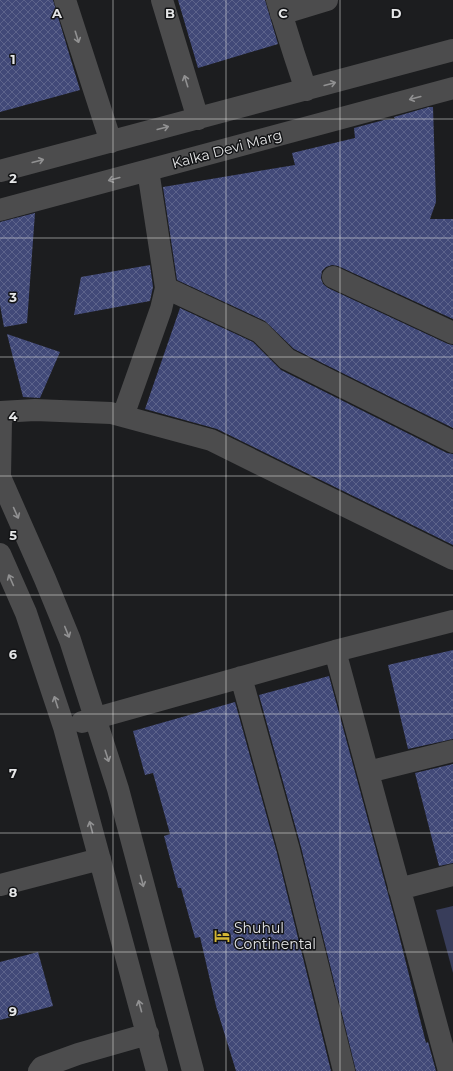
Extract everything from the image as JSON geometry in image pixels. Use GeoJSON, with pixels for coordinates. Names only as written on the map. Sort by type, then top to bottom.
{"type":"FeatureCollection","features":[{"type":"Feature","properties":{"kind":"street"},"geometry":{"type":"LineString","coordinates":[[65,0],[111,142]]}},
{"type":"Feature","properties":{"kind":"street"},"geometry":{"type":"LineString","coordinates":[[162,0],[198,118]]}},
{"type":"Feature","properties":{"kind":"street"},"geometry":{"type":"LineString","coordinates":[[306,90],[279,7],[328,0]]}},
{"type":"Feature","properties":{"kind":"street"},"geometry":{"type":"LineString","coordinates":[[1,166],[111,142],[453,50]]}},
{"type":"Feature","properties":{"kind":"street","name":"Kalka Devi Marg"},"geometry":{"type":"LineString","coordinates":[[0,210],[453,88]]}},
{"type":"Feature","properties":{"kind":"street"},"geometry":{"type":"LineString","coordinates":[[123,416],[161,309],[166,288],[148,170]]}},
{"type":"Feature","properties":{"kind":"street"},"geometry":{"type":"LineString","coordinates":[[333,277],[453,332]]}},
{"type":"Feature","properties":{"kind":"street"},"geometry":{"type":"LineString","coordinates":[[166,288],[260,332],[287,360],[453,442]]}},
{"type":"Feature","properties":{"kind":"street"},"geometry":{"type":"LineString","coordinates":[[193,1071],[118,789],[70,640],[0,477],[0,412],[35,410],[112,413],[211,440],[453,559]]}},
{"type":"Feature","properties":{"kind":"street"},"geometry":{"type":"LineString","coordinates":[[0,554],[26,613],[64,726],[157,1071]]}},
{"type":"Feature","properties":{"kind":"street"},"geometry":{"type":"LineString","coordinates":[[64,726],[335,651],[453,621]]}},
{"type":"Feature","properties":{"kind":"street"},"geometry":{"type":"LineString","coordinates":[[335,651],[449,1071]]}},
{"type":"Feature","properties":{"kind":"street"},"geometry":{"type":"LineString","coordinates":[[241,677],[289,850],[344,1071]]}},
{"type":"Feature","properties":{"kind":"street"},"geometry":{"type":"LineString","coordinates":[[368,772],[453,751]]}},
{"type":"Feature","properties":{"kind":"street"},"geometry":{"type":"LineString","coordinates":[[0,885],[100,859]]}},
{"type":"Feature","properties":{"kind":"street"},"geometry":{"type":"LineString","coordinates":[[399,889],[453,875]]}},
{"type":"Feature","properties":{"kind":"street"},"geometry":{"type":"LineString","coordinates":[[39,1071],[42,1067],[78,1054],[148,1034]]}},
{"type":"Feature","properties":{"kind":"shaded area"},"geometry":{"type":"Polygon","coordinates":[[[453,906],[453,973],[436,910],[453,906]]]}},
{"type":"Feature","properties":{"kind":"building"},"geometry":{"type":"Polygon","coordinates":[[[0,0],[53,0],[80,90],[0,112],[0,0]]]}},
{"type":"Feature","properties":{"kind":"building"},"geometry":{"type":"Polygon","coordinates":[[[178,0],[265,0],[278,44],[198,68],[178,0]]]}},
{"type":"Feature","properties":{"kind":"building"},"geometry":{"type":"Polygon","coordinates":[[[433,107],[436,202],[430,219],[453,219],[453,319],[338,266],[332,265],[326,267],[322,271],[321,278],[323,284],[328,288],[453,345],[453,428],[294,349],[265,321],[177,280],[163,187],[295,165],[292,153],[355,138],[354,128],[384,120],[395,119],[394,117],[433,107]]]}},
{"type":"Feature","properties":{"kind":"building"},"geometry":{"type":"Polygon","coordinates":[[[35,213],[27,323],[4,327],[0,305],[0,222],[35,213]]]}},
{"type":"Feature","properties":{"kind":"building"},"geometry":{"type":"Polygon","coordinates":[[[150,265],[153,287],[150,301],[74,315],[81,277],[150,265]]]}},
{"type":"Feature","properties":{"kind":"building"},"geometry":{"type":"Polygon","coordinates":[[[180,308],[253,342],[281,370],[447,453],[453,454],[453,545],[217,429],[145,409],[180,308]]]}},
{"type":"Feature","properties":{"kind":"building"},"geometry":{"type":"Polygon","coordinates":[[[7,334],[60,352],[40,398],[23,397],[7,334]]]}},
{"type":"Feature","properties":{"kind":"building"},"geometry":{"type":"Polygon","coordinates":[[[453,650],[453,739],[408,749],[388,665],[453,650]]]}},
{"type":"Feature","properties":{"kind":"building"},"geometry":{"type":"Polygon","coordinates":[[[329,676],[397,927],[426,1043],[428,1042],[436,1071],[356,1071],[301,847],[259,695],[329,676]]]}},
{"type":"Feature","properties":{"kind":"building"},"geometry":{"type":"Polygon","coordinates":[[[235,702],[277,853],[331,1071],[236,1071],[216,1006],[200,937],[195,938],[181,888],[178,888],[164,836],[170,834],[153,773],[145,775],[133,731],[235,702]]]}},
{"type":"Feature","properties":{"kind":"building"},"geometry":{"type":"Polygon","coordinates":[[[453,764],[453,863],[439,866],[415,773],[453,764]]]}},
{"type":"Feature","properties":{"kind":"building"},"geometry":{"type":"Polygon","coordinates":[[[38,952],[53,1006],[0,1020],[0,962],[38,952]]]}},
{"type":"Feature","properties":{"kind":"place","name":"Shuhul Continental"},"geometry":{"type":"Point","coordinates":[222,936]}}]}
